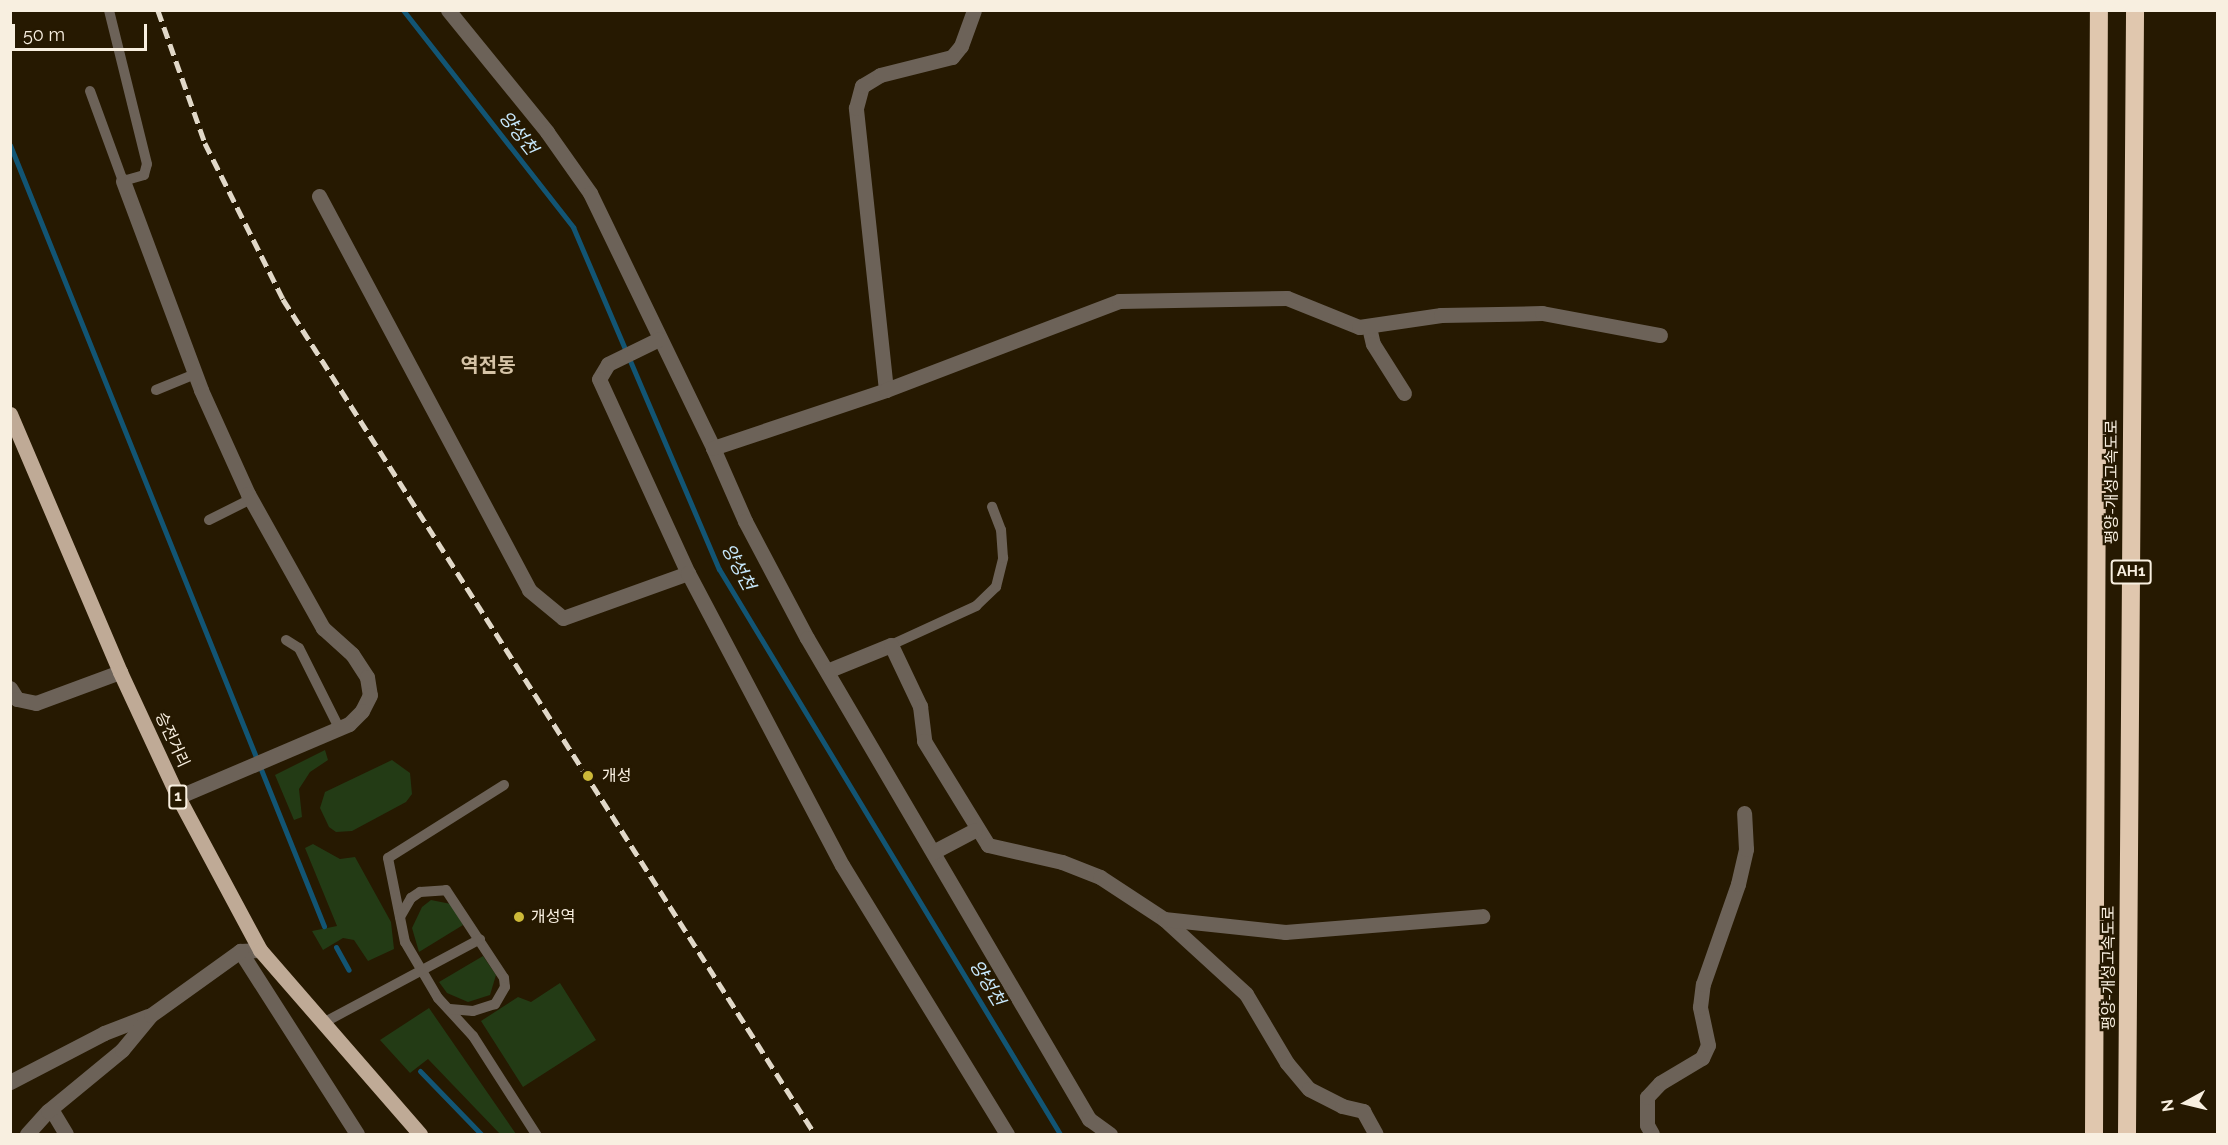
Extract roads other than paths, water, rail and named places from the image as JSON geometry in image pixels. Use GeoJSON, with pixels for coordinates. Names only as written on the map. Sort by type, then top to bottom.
{"type":"FeatureCollection","features":[{"type":"Feature","properties":{"kind":"highway","name":"평양-개성고속도로"},"geometry":{"type":"LineString","coordinates":[[2094,1134],[2099,10]]}},
{"type":"Feature","properties":{"kind":"highway","name":"평양-개성고속도로"},"geometry":{"type":"LineString","coordinates":[[2127,1134],[2135,10]]}},
{"type":"Feature","properties":{"kind":"main road","name":"승전거리"},"geometry":{"type":"LineString","coordinates":[[10,414],[120,672],[178,797],[260,950],[420,1134]]}},
{"type":"Feature","properties":{"kind":"street"},"geometry":{"type":"LineString","coordinates":[[448,10],[547,132],[590,193],[713,448],[745,521],[826,671],[1089,1119],[1110,1134]]}},
{"type":"Feature","properties":{"kind":"street"},"geometry":{"type":"LineString","coordinates":[[886,390],[856,108],[862,86],[880,75],[952,57],[961,46],[975,10]]}},
{"type":"Feature","properties":{"kind":"street"},"geometry":{"type":"LineString","coordinates":[[123,181],[195,374],[251,499],[323,628],[352,654],[367,676],[370,695],[362,711],[339,728],[178,797]]}},
{"type":"Feature","properties":{"kind":"street"},"geometry":{"type":"LineString","coordinates":[[319,196],[529,590],[563,618],[688,573]]}},
{"type":"Feature","properties":{"kind":"street"},"geometry":{"type":"LineString","coordinates":[[713,448],[886,390],[1119,301],[1287,298],[1341,322],[1369,327],[1441,315],[1542,313],[1659,335]]}},
{"type":"Feature","properties":{"kind":"street"},"geometry":{"type":"LineString","coordinates":[[1369,327],[1373,344],[1404,393]]}},
{"type":"Feature","properties":{"kind":"street"},"geometry":{"type":"LineString","coordinates":[[659,339],[608,364],[599,379],[688,573],[842,865],[1008,1134]]}},
{"type":"Feature","properties":{"kind":"street"},"geometry":{"type":"LineString","coordinates":[[826,671],[891,645],[920,706],[924,741],[975,830],[988,845],[1062,862],[1100,877],[1164,919],[1246,994],[1287,1063],[1309,1089],[1342,1106],[1363,1111],[1376,1134]]}},
{"type":"Feature","properties":{"kind":"street"},"geometry":{"type":"LineString","coordinates":[[10,688],[16,699],[36,704],[120,672]]}},
{"type":"Feature","properties":{"kind":"street"},"geometry":{"type":"LineString","coordinates":[[1652,1134],[1647,1125],[1647,1097],[1660,1083],[1702,1058],[1708,1045],[1700,1007],[1703,984],[1738,884],[1746,849],[1744,813]]}},
{"type":"Feature","properties":{"kind":"street"},"geometry":{"type":"LineString","coordinates":[[933,852],[975,830]]}},
{"type":"Feature","properties":{"kind":"street"},"geometry":{"type":"LineString","coordinates":[[1164,919],[1285,932],[1482,916]]}},
{"type":"Feature","properties":{"kind":"street"},"geometry":{"type":"LineString","coordinates":[[27,1134],[51,1109],[122,1050],[151,1015],[240,951],[260,950]]}},
{"type":"Feature","properties":{"kind":"street"},"geometry":{"type":"LineString","coordinates":[[240,951],[357,1134]]}},
{"type":"Feature","properties":{"kind":"street"},"geometry":{"type":"LineString","coordinates":[[10,1082],[104,1033],[151,1015]]}},
{"type":"Feature","properties":{"kind":"street"},"geometry":{"type":"LineString","coordinates":[[51,1109],[66,1134]]}},
{"type":"Feature","properties":{"kind":"lane"},"geometry":{"type":"LineString","coordinates":[[90,91],[123,181],[144,175],[147,164],[110,10]]}},
{"type":"Feature","properties":{"kind":"lane"},"geometry":{"type":"LineString","coordinates":[[156,390],[195,374]]}},
{"type":"Feature","properties":{"kind":"lane"},"geometry":{"type":"LineString","coordinates":[[209,520],[251,499]]}},
{"type":"Feature","properties":{"kind":"lane"},"geometry":{"type":"LineString","coordinates":[[891,645],[976,606],[996,587],[1003,558],[1001,530],[992,507]]}},
{"type":"Feature","properties":{"kind":"lane"},"geometry":{"type":"LineString","coordinates":[[286,640],[299,648],[339,728]]}},
{"type":"Feature","properties":{"kind":"lane"},"geometry":{"type":"LineString","coordinates":[[504,785],[388,858],[405,942],[422,973],[473,1036],[536,1134]]}},
{"type":"Feature","properties":{"kind":"lane"},"geometry":{"type":"LineString","coordinates":[[400,918],[411,898],[439,887],[451,894],[504,978],[502,997],[486,1008],[450,1009]]}},
{"type":"Feature","properties":{"kind":"lane"},"geometry":{"type":"LineString","coordinates":[[323,1023],[422,973],[480,939]]}},
{"type":"Feature","properties":{"kind":"waterway","name":"양성천"},"geometry":{"type":"LineString","coordinates":[[403,10],[573,227],[719,569],[1060,1134]]}},
{"type":"Feature","properties":{"kind":"waterway"},"geometry":{"type":"LineString","coordinates":[[10,145],[324,926]]}},
{"type":"Feature","properties":{"kind":"waterway"},"geometry":{"type":"LineString","coordinates":[[336,947],[349,970]]}},
{"type":"Feature","properties":{"kind":"waterway"},"geometry":{"type":"LineString","coordinates":[[420,1071],[481,1134]]}},
{"type":"Feature","properties":{"kind":"railway"},"geometry":{"type":"LineString","coordinates":[[158,10],[205,143],[283,299],[815,1134]]}},
{"type":"Feature","properties":{"kind":"place","name":"개성"},"geometry":{"type":"Point","coordinates":[588,776]}},
{"type":"Feature","properties":{"kind":"place","name":"개성역"},"geometry":{"type":"Point","coordinates":[519,917]}},
{"type":"Feature","properties":{"kind":"district","name":"역전동"},"geometry":{"type":"Point","coordinates":[488,365]}}]}
